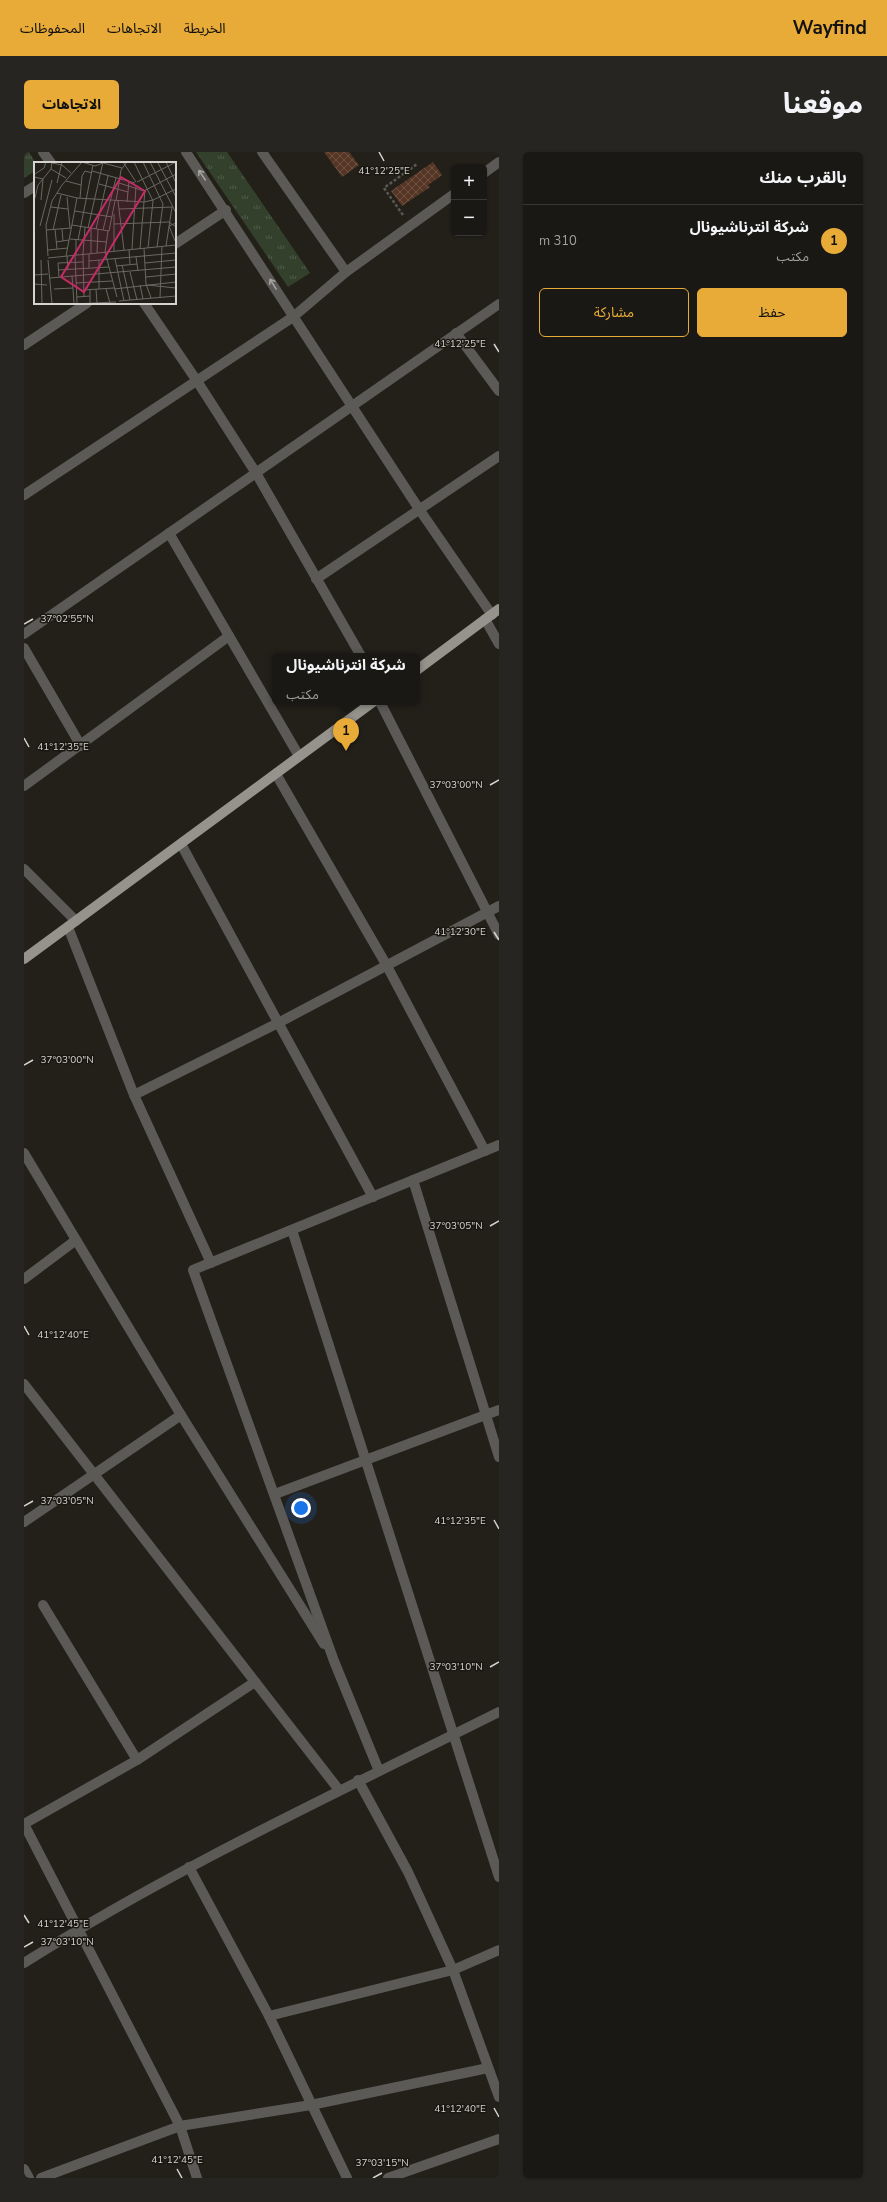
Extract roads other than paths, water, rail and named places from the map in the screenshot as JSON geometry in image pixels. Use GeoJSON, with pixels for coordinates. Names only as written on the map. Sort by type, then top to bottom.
{"type":"FeatureCollection","features":[{"type":"Feature","properties":{"kind":"main road"},"geometry":{"type":"LineString","coordinates":[[420,668],[492,614]]}},
{"type":"Feature","properties":{"kind":"main road"},"geometry":{"type":"LineString","coordinates":[[24,959],[369,705]]}},
{"type":"Feature","properties":{"kind":"street"},"geometry":{"type":"LineString","coordinates":[[43,152],[49,162]]}},
{"type":"Feature","properties":{"kind":"street"},"geometry":{"type":"LineString","coordinates":[[186,152],[226,210],[293,317],[353,405],[419,509],[492,614],[499,644]]}},
{"type":"Feature","properties":{"kind":"street"},"geometry":{"type":"LineString","coordinates":[[262,152],[346,272]]}},
{"type":"Feature","properties":{"kind":"street"},"geometry":{"type":"LineString","coordinates":[[487,171],[499,162]]}},
{"type":"Feature","properties":{"kind":"street"},"geometry":{"type":"LineString","coordinates":[[24,194],[34,187]]}},
{"type":"Feature","properties":{"kind":"street"},"geometry":{"type":"LineString","coordinates":[[24,495],[293,317],[346,272],[451,196]]}},
{"type":"Feature","properties":{"kind":"street"},"geometry":{"type":"LineString","coordinates":[[176,243],[226,210]]}},
{"type":"Feature","properties":{"kind":"street"},"geometry":{"type":"LineString","coordinates":[[24,345],[85,304]]}},
{"type":"Feature","properties":{"kind":"street"},"geometry":{"type":"LineString","coordinates":[[145,304],[197,381],[256,473],[359,653]]}},
{"type":"Feature","properties":{"kind":"street"},"geometry":{"type":"LineString","coordinates":[[24,634],[499,304]]}},
{"type":"Feature","properties":{"kind":"street"},"geometry":{"type":"LineString","coordinates":[[456,333],[499,391]]}},
{"type":"Feature","properties":{"kind":"street"},"geometry":{"type":"LineString","coordinates":[[316,579],[499,456]]}},
{"type":"Feature","properties":{"kind":"street"},"geometry":{"type":"LineString","coordinates":[[169,533],[299,756]]}},
{"type":"Feature","properties":{"kind":"street"},"geometry":{"type":"LineString","coordinates":[[24,786],[229,636]]}},
{"type":"Feature","properties":{"kind":"street"},"geometry":{"type":"LineString","coordinates":[[24,648],[80,746]]}},
{"type":"Feature","properties":{"kind":"street"},"geometry":{"type":"LineString","coordinates":[[382,705],[499,935]]}},
{"type":"Feature","properties":{"kind":"street"},"geometry":{"type":"LineString","coordinates":[[276,774],[387,966],[485,1151]]}},
{"type":"Feature","properties":{"kind":"street"},"geometry":{"type":"LineString","coordinates":[[181,844],[373,1197]]}},
{"type":"Feature","properties":{"kind":"street"},"geometry":{"type":"LineString","coordinates":[[24,869],[76,921]]}},
{"type":"Feature","properties":{"kind":"street"},"geometry":{"type":"LineString","coordinates":[[134,1095],[278,1023],[499,906]]}},
{"type":"Feature","properties":{"kind":"street"},"geometry":{"type":"LineString","coordinates":[[68,927],[134,1095],[211,1263]]}},
{"type":"Feature","properties":{"kind":"street"},"geometry":{"type":"LineString","coordinates":[[380,1770],[334,1661],[193,1270],[499,1145]]}},
{"type":"Feature","properties":{"kind":"street"},"geometry":{"type":"LineString","coordinates":[[24,1153],[181,1415],[334,1661]]}},
{"type":"Feature","properties":{"kind":"street"},"geometry":{"type":"LineString","coordinates":[[413,1180],[499,1457]]}},
{"type":"Feature","properties":{"kind":"street"},"geometry":{"type":"LineString","coordinates":[[292,1230],[364,1460],[499,1877]]}},
{"type":"Feature","properties":{"kind":"street"},"geometry":{"type":"LineString","coordinates":[[24,1279],[76,1240]]}},
{"type":"Feature","properties":{"kind":"street"},"geometry":{"type":"LineString","coordinates":[[24,1384],[339,1790]]}},
{"type":"Feature","properties":{"kind":"street"},"geometry":{"type":"LineString","coordinates":[[275,1494],[499,1410]]}},
{"type":"Feature","properties":{"kind":"street"},"geometry":{"type":"LineString","coordinates":[[24,1522],[181,1415]]}},
{"type":"Feature","properties":{"kind":"street"},"geometry":{"type":"LineString","coordinates":[[43,1605],[137,1760]]}},
{"type":"Feature","properties":{"kind":"street"},"geometry":{"type":"LineString","coordinates":[[197,2178],[180,2126],[77,1930],[24,1824],[137,1760],[255,1682]]}},
{"type":"Feature","properties":{"kind":"street"},"geometry":{"type":"LineString","coordinates":[[24,1963],[77,1930],[189,1867],[358,1780],[499,1712]]}},
{"type":"Feature","properties":{"kind":"street"},"geometry":{"type":"LineString","coordinates":[[358,1780],[408,1872],[453,1970],[499,2097]]}},
{"type":"Feature","properties":{"kind":"street"},"geometry":{"type":"LineString","coordinates":[[189,1867],[269,2016],[347,2178]]}},
{"type":"Feature","properties":{"kind":"street"},"geometry":{"type":"LineString","coordinates":[[269,2016],[453,1970],[499,1950]]}},
{"type":"Feature","properties":{"kind":"street"},"geometry":{"type":"LineString","coordinates":[[41,2178],[180,2126],[311,2105],[488,2068]]}},
{"type":"Feature","properties":{"kind":"street"},"geometry":{"type":"LineString","coordinates":[[394,2177],[499,2139]]}},
{"type":"Feature","properties":{"kind":"street"},"geometry":{"type":"LineString","coordinates":[[24,2169],[29,2178]]}},
{"type":"Feature","properties":{"kind":"place","name":"شركة انترناشيونال"},"geometry":{"type":"Point","coordinates":[346,751]}}]}
